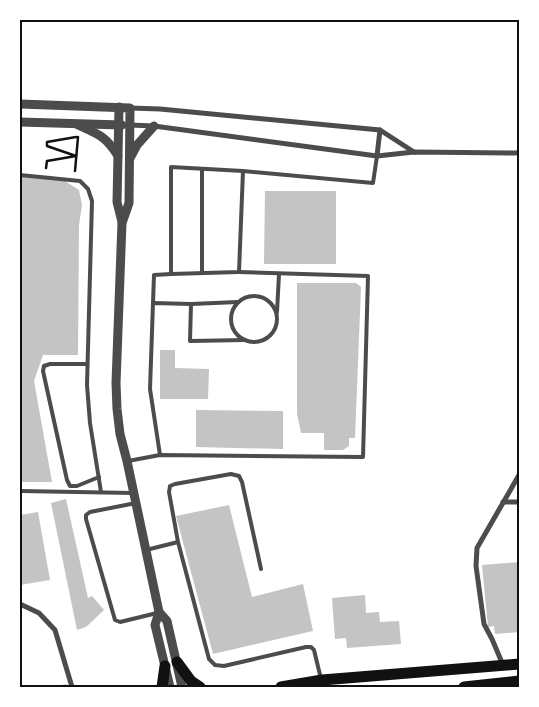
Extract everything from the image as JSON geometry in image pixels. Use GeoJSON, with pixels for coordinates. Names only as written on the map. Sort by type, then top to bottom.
{"type":"FeatureCollection","features":[{"type":"Feature","properties":{"kind":"main road"},"geometry":{"type":"LineString","coordinates":[[176,662],[191,681],[200,687]]}},
{"type":"Feature","properties":{"kind":"main road"},"geometry":{"type":"LineString","coordinates":[[281,687],[322,680],[519,664]]}},
{"type":"Feature","properties":{"kind":"main road"},"geometry":{"type":"LineString","coordinates":[[162,687],[165,666]]}},
{"type":"Feature","properties":{"kind":"main road"},"geometry":{"type":"LineString","coordinates":[[465,687],[519,681]]}},
{"type":"Feature","properties":{"kind":"street"},"geometry":{"type":"LineString","coordinates":[[20,104],[160,109],[380,130],[414,152]]}},
{"type":"Feature","properties":{"kind":"street"},"geometry":{"type":"LineString","coordinates":[[119,107],[117,202],[122,223],[116,383],[120,434],[159,612],[167,622],[182,687]]}},
{"type":"Feature","properties":{"kind":"street"},"geometry":{"type":"LineString","coordinates":[[122,223],[129,203],[130,108]]}},
{"type":"Feature","properties":{"kind":"street"},"geometry":{"type":"LineString","coordinates":[[20,122],[154,126],[378,156],[414,152],[519,152]]}},
{"type":"Feature","properties":{"kind":"street"},"geometry":{"type":"LineString","coordinates":[[76,125],[104,138],[118,156]]}},
{"type":"Feature","properties":{"kind":"street"},"geometry":{"type":"LineString","coordinates":[[129,160],[137,145],[154,126]]}},
{"type":"Feature","properties":{"kind":"street"},"geometry":{"type":"LineString","coordinates":[[378,156],[380,130]]}},
{"type":"Feature","properties":{"kind":"street"},"geometry":{"type":"LineString","coordinates":[[503,666],[484,624],[476,566],[477,548],[519,475]]}},
{"type":"Feature","properties":{"kind":"street"},"geometry":{"type":"LineString","coordinates":[[503,502],[519,502]]}},
{"type":"Feature","properties":{"kind":"street"},"geometry":{"type":"LineString","coordinates":[[20,604],[39,613],[55,630],[72,687]]}},
{"type":"Feature","properties":{"kind":"street"},"geometry":{"type":"LineString","coordinates":[[159,612],[155,625],[170,687]]}},
{"type":"Feature","properties":{"kind":"lane"},"geometry":{"type":"LineString","coordinates":[[171,274],[171,167],[244,171],[373,183],[378,156]]}},
{"type":"Feature","properties":{"kind":"lane"},"geometry":{"type":"LineString","coordinates":[[202,169],[202,273]]}},
{"type":"Feature","properties":{"kind":"lane"},"geometry":{"type":"LineString","coordinates":[[240,272],[244,171]]}},
{"type":"Feature","properties":{"kind":"lane"},"geometry":{"type":"LineString","coordinates":[[20,175],[80,181],[88,189],[92,201],[87,384],[90,423],[101,492]]}},
{"type":"Feature","properties":{"kind":"lane"},"geometry":{"type":"LineString","coordinates":[[127,461],[160,455],[363,457],[368,276],[240,272],[154,274],[150,389],[160,455]]}},
{"type":"Feature","properties":{"kind":"lane"},"geometry":{"type":"LineString","coordinates":[[191,304],[190,341],[261,341],[273,332],[276,325],[279,274]]}},
{"type":"Feature","properties":{"kind":"lane"},"geometry":{"type":"LineString","coordinates":[[245,340],[238,336],[231,323],[230,315],[238,302],[251,296],[259,296],[272,304],[277,317]]}},
{"type":"Feature","properties":{"kind":"lane"},"geometry":{"type":"LineString","coordinates":[[153,303],[238,302]]}},
{"type":"Feature","properties":{"kind":"lane"},"geometry":{"type":"LineString","coordinates":[[87,364],[50,364],[44,366],[42,371],[70,486],[77,486],[99,477]]}},
{"type":"Feature","properties":{"kind":"lane"},"geometry":{"type":"LineString","coordinates":[[261,569],[242,482],[238,476],[231,474],[170,486],[169,492],[178,542],[209,658],[215,666],[224,666],[311,647],[314,650],[322,680]]}},
{"type":"Feature","properties":{"kind":"lane"},"geometry":{"type":"LineString","coordinates":[[20,491],[134,493]]}},
{"type":"Feature","properties":{"kind":"lane"},"geometry":{"type":"LineString","coordinates":[[136,503],[90,512],[86,515],[86,519],[115,620],[120,622],[159,612]]}},
{"type":"Feature","properties":{"kind":"lane"},"geometry":{"type":"LineString","coordinates":[[146,550],[178,542]]}},
{"type":"Feature","properties":{"kind":"path"},"geometry":{"type":"LineString","coordinates":[[75,180],[78,137],[76,125]]}},
{"type":"Feature","properties":{"kind":"path"},"geometry":{"type":"LineString","coordinates":[[76,156],[47,146],[47,142],[78,137]]}},
{"type":"Feature","properties":{"kind":"path"},"geometry":{"type":"LineString","coordinates":[[45,177],[47,161],[76,156]]}},
{"type":"Feature","properties":{"kind":"building"},"geometry":{"type":"Polygon","coordinates":[[[20,176],[65,181],[79,190],[82,205],[79,225],[78,355],[43,355],[34,381],[52,482],[20,482],[20,176]]]}},
{"type":"Feature","properties":{"kind":"building"},"geometry":{"type":"Polygon","coordinates":[[[265,191],[336,191],[336,264],[264,264],[265,191]]]}},
{"type":"Feature","properties":{"kind":"building"},"geometry":{"type":"Polygon","coordinates":[[[297,283],[356,283],[361,287],[355,438],[349,438],[349,446],[343,450],[324,450],[324,433],[301,433],[297,414],[297,283]]]}},
{"type":"Feature","properties":{"kind":"building"},"geometry":{"type":"Polygon","coordinates":[[[160,350],[175,350],[175,368],[209,369],[208,399],[160,399],[160,350]]]}},
{"type":"Feature","properties":{"kind":"building"},"geometry":{"type":"Polygon","coordinates":[[[196,410],[283,411],[283,449],[196,447],[196,410]]]}},
{"type":"Feature","properties":{"kind":"building"},"geometry":{"type":"Polygon","coordinates":[[[66,499],[88,598],[92,596],[104,610],[86,627],[77,630],[51,503],[66,499]]]}},
{"type":"Feature","properties":{"kind":"building"},"geometry":{"type":"Polygon","coordinates":[[[229,505],[252,597],[303,584],[313,631],[213,654],[176,516],[229,505]]]}},
{"type":"Feature","properties":{"kind":"building"},"geometry":{"type":"Polygon","coordinates":[[[38,512],[50,580],[20,585],[20,515],[38,512]]]}},
{"type":"Feature","properties":{"kind":"building"},"geometry":{"type":"Polygon","coordinates":[[[519,562],[519,632],[495,634],[494,626],[488,627],[482,565],[519,562]]]}},
{"type":"Feature","properties":{"kind":"building"},"geometry":{"type":"Polygon","coordinates":[[[365,595],[366,613],[379,612],[380,622],[399,621],[401,644],[347,648],[346,638],[335,639],[332,598],[365,595]]]}},
{"type":"Feature","properties":{"kind":"building"},"geometry":{"type":"Polygon","coordinates":[[[67,684],[68,687],[54,687],[54,686],[67,684]]]}}]}
